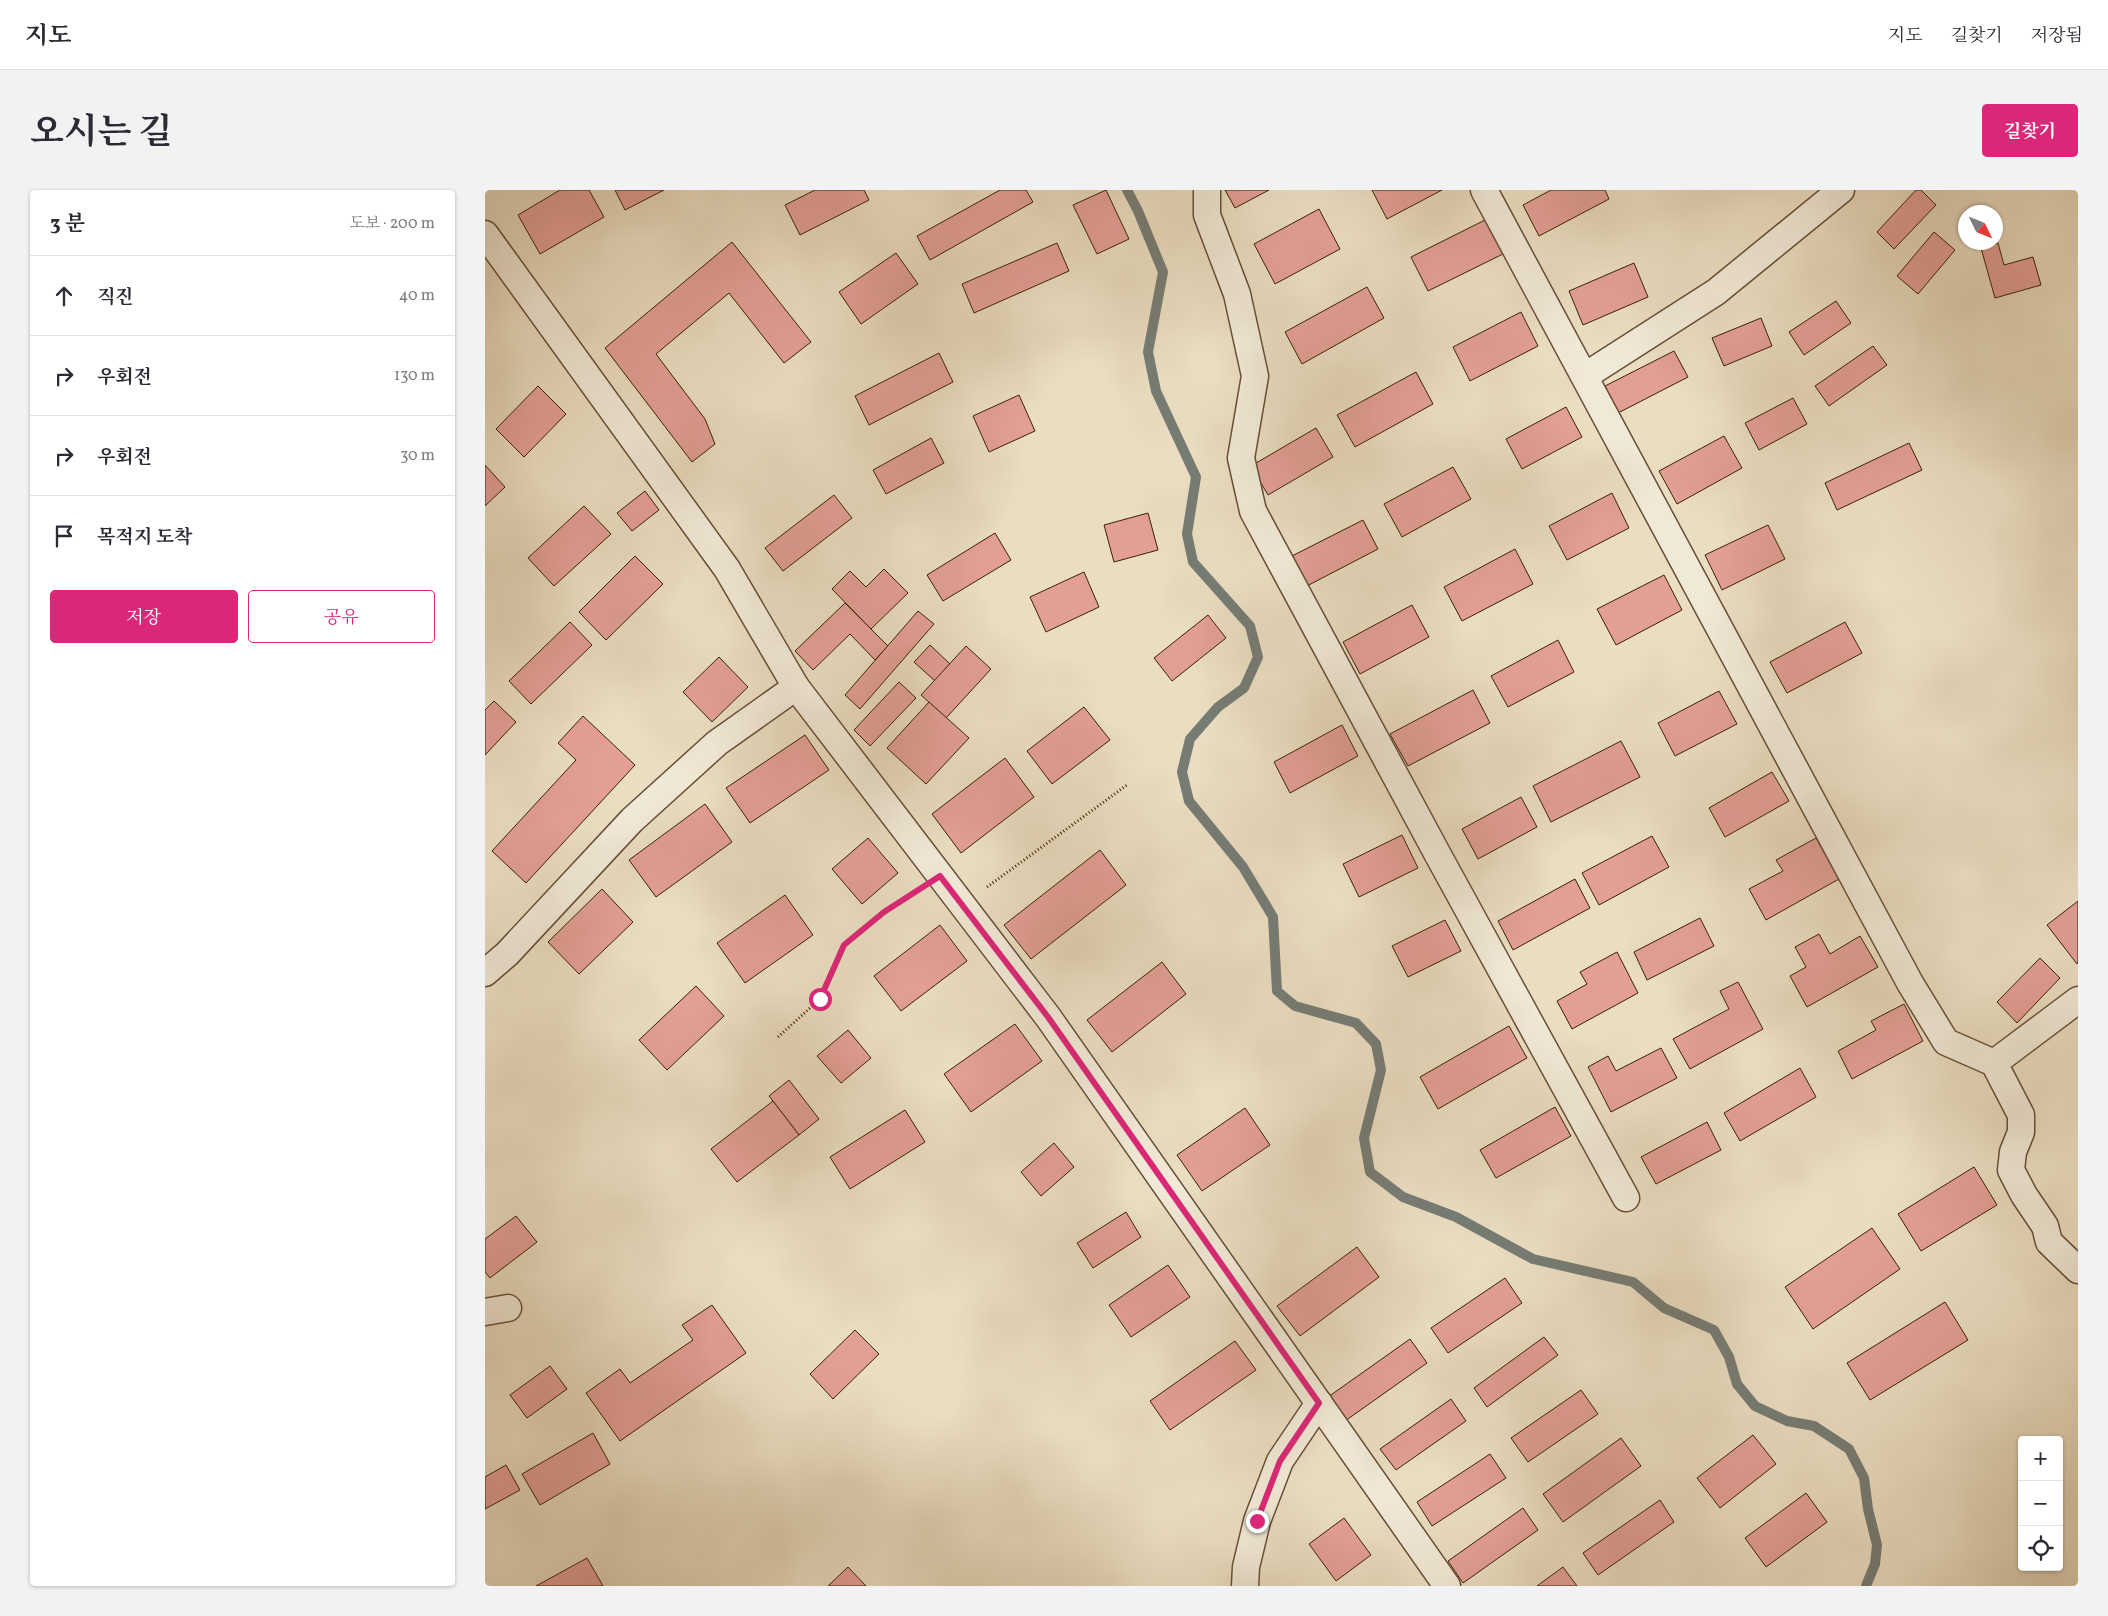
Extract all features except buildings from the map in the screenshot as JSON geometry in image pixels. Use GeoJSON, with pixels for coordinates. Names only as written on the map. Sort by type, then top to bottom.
{"type":"FeatureCollection","features":[{"type":"Feature","properties":{"kind":"street"},"geometry":{"type":"LineString","coordinates":[[1207,190],[1207,215],[1237,294],[1255,376],[1241,458],[1253,511],[1626,1198]]}},
{"type":"Feature","properties":{"kind":"street"},"geometry":{"type":"LineString","coordinates":[[1484,190],[1909,984],[1946,1042],[1994,1063],[2021,1115],[2021,1132],[2013,1152],[2011,1170],[2024,1195],[2045,1226],[2049,1242],[2078,1270]]}},
{"type":"Feature","properties":{"kind":"street"},"geometry":{"type":"LineString","coordinates":[[1585,376],[1716,292],[1841,190]]}},
{"type":"Feature","properties":{"kind":"street"},"geometry":{"type":"LineString","coordinates":[[485,234],[727,569],[796,687],[1048,1017],[1447,1586]]}},
{"type":"Feature","properties":{"kind":"street"},"geometry":{"type":"LineString","coordinates":[[485,973],[507,954],[632,820],[717,743],[796,687]]}},
{"type":"Feature","properties":{"kind":"street"},"geometry":{"type":"LineString","coordinates":[[1994,1063],[2078,1000]]}},
{"type":"Feature","properties":{"kind":"street"},"geometry":{"type":"LineString","coordinates":[[1245,1586],[1246,1567],[1257,1521],[1280,1461],[1319,1403]]}},
{"type":"Feature","properties":{"kind":"path"},"geometry":{"type":"LineString","coordinates":[[962,904],[1127,785]]}},
{"type":"Feature","properties":{"kind":"path"},"geometry":{"type":"LineString","coordinates":[[779,1037],[820,999],[844,945],[884,912],[940,876]]}},
{"type":"Feature","properties":{"kind":"waterway"},"geometry":{"type":"LineString","coordinates":[[1127,190],[1138,211],[1163,272],[1148,352],[1156,391],[1196,477],[1187,534],[1193,562],[1250,626],[1258,657],[1244,688],[1218,707],[1190,739],[1182,772],[1189,801],[1243,867],[1273,917],[1277,991],[1295,1006],[1356,1023],[1376,1044],[1381,1070],[1364,1138],[1370,1172],[1403,1197],[1456,1217],[1533,1259],[1633,1282],[1664,1308],[1714,1330],[1729,1357],[1737,1384],[1755,1406],[1787,1421],[1814,1426],[1849,1449],[1864,1478],[1868,1509],[1877,1545],[1875,1564],[1866,1586]]}},
{"type":"Feature","properties":{"kind":"route"},"geometry":{"type":"LineString","coordinates":[[820,999],[844,945],[884,912],[940,876],[1048,1017],[1319,1403],[1280,1461],[1257,1521]]}}]}
